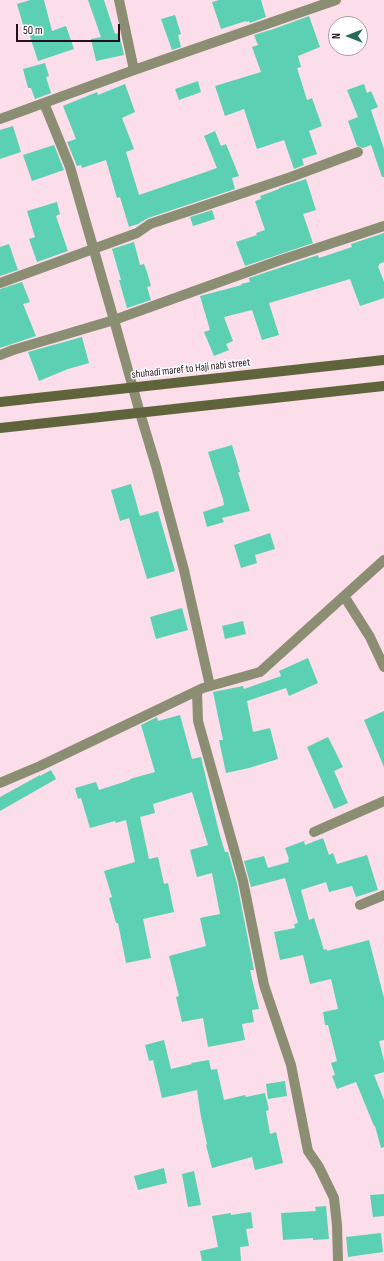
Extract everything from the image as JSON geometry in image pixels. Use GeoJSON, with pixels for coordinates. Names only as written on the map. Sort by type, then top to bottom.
{"type":"FeatureCollection","features":[{"type":"Feature","properties":{"kind":"main road","name":"shuhadi maref to Haji nabi street"},"geometry":{"type":"LineString","coordinates":[[0,402],[384,360]]}},
{"type":"Feature","properties":{"kind":"main road"},"geometry":{"type":"LineString","coordinates":[[0,428],[384,386]]}},
{"type":"Feature","properties":{"kind":"street"},"geometry":{"type":"LineString","coordinates":[[119,0],[134,70]]}},
{"type":"Feature","properties":{"kind":"street"},"geometry":{"type":"LineString","coordinates":[[0,119],[134,70],[336,0]]}},
{"type":"Feature","properties":{"kind":"street"},"geometry":{"type":"LineString","coordinates":[[44,103],[70,167],[156,466],[184,570],[210,686]]}},
{"type":"Feature","properties":{"kind":"street"},"geometry":{"type":"LineString","coordinates":[[0,283],[137,233],[150,224],[291,177],[358,152]]}},
{"type":"Feature","properties":{"kind":"street"},"geometry":{"type":"LineString","coordinates":[[0,355],[114,320],[278,261],[384,226]]}},
{"type":"Feature","properties":{"kind":"street"},"geometry":{"type":"LineString","coordinates":[[0,783],[40,766],[197,691],[260,672],[384,560]]}},
{"type":"Feature","properties":{"kind":"street"},"geometry":{"type":"LineString","coordinates":[[344,596],[370,637],[384,667]]}},
{"type":"Feature","properties":{"kind":"street"},"geometry":{"type":"LineString","coordinates":[[197,691],[198,721],[243,881],[264,984],[291,1065],[308,1150],[319,1167],[334,1198],[338,1225],[338,1261]]}},
{"type":"Feature","properties":{"kind":"street"},"geometry":{"type":"LineString","coordinates":[[314,832],[384,801]]}},
{"type":"Feature","properties":{"kind":"street"},"geometry":{"type":"LineString","coordinates":[[360,905],[384,894]]}},
{"type":"Feature","properties":{"kind":"building"},"geometry":{"type":"Polygon","coordinates":[[[30,0],[44,0],[52,31],[66,26],[74,49],[38,61],[27,27],[24,28],[17,4],[30,0]]]}},
{"type":"Feature","properties":{"kind":"building"},"geometry":{"type":"Polygon","coordinates":[[[88,0],[104,0],[115,34],[119,33],[124,55],[96,61],[91,39],[101,37],[88,0]]]}},
{"type":"Feature","properties":{"kind":"building"},"geometry":{"type":"Polygon","coordinates":[[[219,0],[261,0],[266,17],[250,23],[249,21],[246,21],[221,29],[212,2],[219,0]]]}},
{"type":"Feature","properties":{"kind":"building"},"geometry":{"type":"Polygon","coordinates":[[[175,15],[181,34],[178,35],[181,47],[172,50],[161,19],[175,15]]]}},
{"type":"Feature","properties":{"kind":"building"},"geometry":{"type":"Polygon","coordinates":[[[309,16],[320,47],[298,56],[301,67],[297,68],[307,100],[312,98],[322,126],[309,131],[317,154],[302,159],[304,165],[294,169],[284,140],[257,149],[244,109],[225,116],[215,86],[261,72],[252,47],[258,45],[254,35],[309,16]]]}},
{"type":"Feature","properties":{"kind":"building"},"geometry":{"type":"Polygon","coordinates":[[[45,63],[49,76],[46,77],[51,93],[35,99],[31,88],[28,88],[23,69],[45,63]]]}},
{"type":"Feature","properties":{"kind":"building"},"geometry":{"type":"Polygon","coordinates":[[[198,81],[201,92],[179,100],[175,89],[198,81]]]}},
{"type":"Feature","properties":{"kind":"building"},"geometry":{"type":"Polygon","coordinates":[[[125,84],[135,112],[122,118],[134,149],[126,152],[139,195],[217,168],[204,136],[215,131],[221,146],[226,144],[239,176],[232,178],[235,189],[148,218],[129,227],[120,197],[117,198],[106,160],[82,168],[81,165],[77,166],[67,142],[76,139],[63,106],[97,92],[98,95],[125,84]]]}},
{"type":"Feature","properties":{"kind":"building"},"geometry":{"type":"Polygon","coordinates":[[[364,84],[367,93],[371,91],[378,107],[371,110],[384,149],[384,177],[382,177],[371,145],[363,148],[357,146],[348,121],[358,117],[347,90],[364,84]]]}},
{"type":"Feature","properties":{"kind":"building"},"geometry":{"type":"Polygon","coordinates":[[[13,126],[21,152],[0,159],[0,130],[13,126]]]}},
{"type":"Feature","properties":{"kind":"building"},"geometry":{"type":"Polygon","coordinates":[[[54,145],[64,170],[32,181],[23,155],[54,145]]]}},
{"type":"Feature","properties":{"kind":"building"},"geometry":{"type":"Polygon","coordinates":[[[306,179],[316,210],[303,214],[313,243],[245,266],[236,242],[257,235],[256,233],[265,230],[255,201],[261,199],[260,196],[306,179]]]}},
{"type":"Feature","properties":{"kind":"building"},"geometry":{"type":"Polygon","coordinates":[[[57,202],[60,214],[56,216],[68,251],[37,262],[29,239],[35,237],[27,211],[57,202]]]}},
{"type":"Feature","properties":{"kind":"building"},"geometry":{"type":"Polygon","coordinates":[[[212,210],[215,219],[193,226],[190,217],[212,210]]]}},
{"type":"Feature","properties":{"kind":"building"},"geometry":{"type":"Polygon","coordinates":[[[384,233],[384,262],[378,266],[384,282],[384,298],[360,306],[350,279],[269,303],[279,335],[262,340],[252,310],[224,317],[233,341],[226,344],[229,350],[214,356],[204,332],[210,330],[200,296],[242,285],[241,284],[250,282],[249,278],[318,255],[319,258],[352,247],[351,244],[384,233]]]}},
{"type":"Feature","properties":{"kind":"building"},"geometry":{"type":"Polygon","coordinates":[[[134,242],[140,265],[144,264],[147,272],[151,286],[147,287],[151,300],[127,308],[112,249],[134,242]]]}},
{"type":"Feature","properties":{"kind":"building"},"geometry":{"type":"Polygon","coordinates":[[[9,244],[18,270],[0,276],[0,247],[9,244]]]}},
{"type":"Feature","properties":{"kind":"building"},"geometry":{"type":"Polygon","coordinates":[[[22,282],[30,302],[23,304],[36,336],[0,348],[0,289],[22,282]]]}},
{"type":"Feature","properties":{"kind":"building"},"geometry":{"type":"Polygon","coordinates":[[[82,337],[89,363],[68,369],[39,381],[28,352],[82,337]]]}},
{"type":"Feature","properties":{"kind":"building"},"geometry":{"type":"Polygon","coordinates":[[[232,445],[240,472],[238,472],[250,511],[222,518],[224,522],[207,527],[203,512],[224,505],[208,452],[232,445]]]}},
{"type":"Feature","properties":{"kind":"building"},"geometry":{"type":"Polygon","coordinates":[[[131,484],[140,516],[158,511],[175,571],[147,579],[129,518],[120,521],[111,490],[131,484]]]}},
{"type":"Feature","properties":{"kind":"building"},"geometry":{"type":"Polygon","coordinates":[[[270,533],[275,549],[255,555],[257,563],[241,568],[234,545],[270,533]]]}},
{"type":"Feature","properties":{"kind":"building"},"geometry":{"type":"Polygon","coordinates":[[[182,608],[188,630],[156,639],[150,617],[182,608]]]}},
{"type":"Feature","properties":{"kind":"building"},"geometry":{"type":"Polygon","coordinates":[[[243,621],[246,634],[225,639],[222,626],[243,621]]]}},
{"type":"Feature","properties":{"kind":"building"},"geometry":{"type":"Polygon","coordinates":[[[308,658],[318,683],[289,696],[286,688],[247,701],[253,732],[270,728],[278,759],[226,773],[219,740],[223,740],[213,692],[243,686],[244,689],[281,676],[279,671],[308,658]]]}},
{"type":"Feature","properties":{"kind":"building"},"geometry":{"type":"Polygon","coordinates":[[[384,711],[384,767],[364,720],[384,711]]]}},
{"type":"Feature","properties":{"kind":"building"},"geometry":{"type":"Polygon","coordinates":[[[180,715],[192,759],[201,757],[219,832],[225,852],[228,852],[237,883],[254,970],[250,970],[259,1009],[252,1010],[254,1022],[242,1024],[245,1040],[208,1047],[203,1018],[182,1022],[176,997],[179,996],[169,956],[206,946],[200,918],[220,914],[212,873],[197,877],[190,850],[208,845],[192,792],[153,804],[155,813],[140,817],[149,859],[158,857],[164,884],[168,883],[174,912],[143,919],[151,958],[126,963],[118,923],[116,923],[109,898],[112,897],[104,871],[135,862],[126,820],[116,823],[115,821],[90,828],[81,798],[78,799],[75,788],[96,782],[99,790],[155,772],[141,725],[157,717],[158,721],[180,715]]]}},
{"type":"Feature","properties":{"kind":"building"},"geometry":{"type":"Polygon","coordinates":[[[328,737],[343,767],[334,771],[348,803],[334,809],[307,747],[328,737]]]}},
{"type":"Feature","properties":{"kind":"building"},"geometry":{"type":"Polygon","coordinates":[[[51,770],[56,779],[0,811],[0,797],[51,770]]]}},
{"type":"Feature","properties":{"kind":"building"},"geometry":{"type":"Polygon","coordinates":[[[323,838],[329,855],[333,853],[337,864],[367,855],[378,890],[356,897],[352,886],[329,892],[326,882],[301,890],[309,920],[314,918],[324,950],[327,949],[327,951],[369,940],[384,998],[384,1040],[379,1041],[384,1061],[384,1072],[374,1075],[384,1100],[384,1147],[381,1148],[375,1126],[356,1082],[337,1089],[332,1076],[335,1075],[331,1063],[337,1061],[328,1025],[325,1025],[323,1012],[338,1009],[331,979],[310,984],[303,955],[280,960],[274,932],[295,928],[294,924],[298,923],[285,878],[251,887],[244,861],[264,856],[268,868],[289,862],[285,848],[304,841],[305,845],[323,838]]]}},
{"type":"Feature","properties":{"kind":"building"},"geometry":{"type":"Polygon","coordinates":[[[164,1040],[171,1069],[192,1064],[191,1063],[209,1060],[211,1070],[217,1069],[224,1100],[245,1095],[246,1097],[265,1093],[269,1110],[266,1111],[270,1134],[276,1132],[283,1163],[255,1170],[252,1157],[212,1168],[206,1145],[197,1090],[162,1098],[153,1060],[149,1061],[145,1045],[164,1040]]]}},
{"type":"Feature","properties":{"kind":"building"},"geometry":{"type":"Polygon","coordinates":[[[285,1081],[287,1096],[268,1099],[266,1084],[285,1081]]]}},
{"type":"Feature","properties":{"kind":"building"},"geometry":{"type":"Polygon","coordinates":[[[164,1168],[167,1183],[138,1190],[134,1176],[164,1168]]]}},
{"type":"Feature","properties":{"kind":"building"},"geometry":{"type":"Polygon","coordinates":[[[194,1171],[201,1205],[188,1207],[182,1174],[194,1171]]]}},
{"type":"Feature","properties":{"kind":"building"},"geometry":{"type":"Polygon","coordinates":[[[384,1194],[384,1216],[373,1217],[370,1195],[384,1194]]]}},
{"type":"Feature","properties":{"kind":"building"},"geometry":{"type":"Polygon","coordinates":[[[326,1206],[329,1239],[313,1240],[313,1238],[283,1240],[281,1213],[316,1211],[315,1207],[326,1206]]]}},
{"type":"Feature","properties":{"kind":"building"},"geometry":{"type":"Polygon","coordinates":[[[251,1212],[253,1228],[246,1229],[249,1246],[240,1247],[241,1261],[202,1261],[200,1251],[218,1247],[212,1216],[251,1212]]]}},
{"type":"Feature","properties":{"kind":"building"},"geometry":{"type":"Polygon","coordinates":[[[381,1233],[383,1252],[348,1257],[346,1237],[381,1233]]]}}]}
